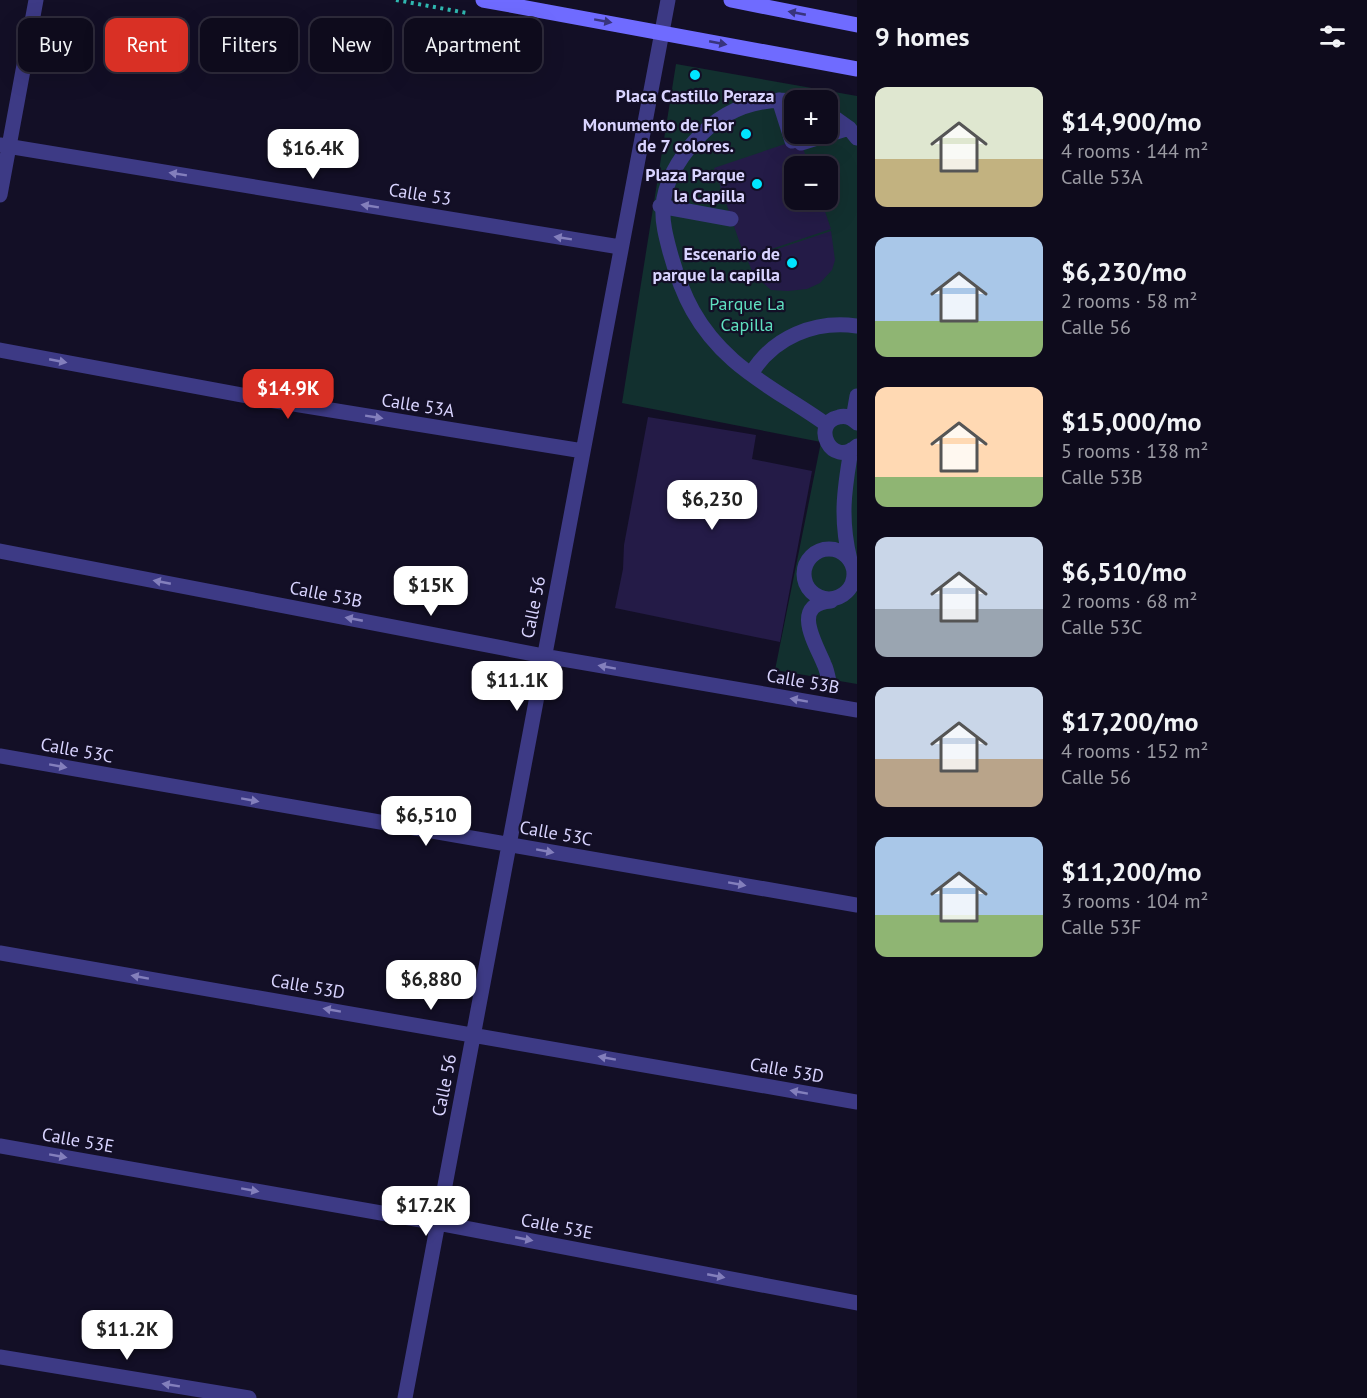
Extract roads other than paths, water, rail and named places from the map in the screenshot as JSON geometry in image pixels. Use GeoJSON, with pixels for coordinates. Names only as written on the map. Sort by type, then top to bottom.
{"type":"FeatureCollection","features":[{"type":"Feature","properties":{"kind":"main road"},"geometry":{"type":"LineString","coordinates":[[483,0],[857,69]]}},
{"type":"Feature","properties":{"kind":"main road"},"geometry":{"type":"LineString","coordinates":[[731,0],[857,25]]}},
{"type":"Feature","properties":{"kind":"street"},"geometry":{"type":"LineString","coordinates":[[0,195],[4,146],[36,0]]}},
{"type":"Feature","properties":{"kind":"street","name":"Calle 56"},"geometry":{"type":"LineString","coordinates":[[405,1398],[668,0]]}},
{"type":"Feature","properties":{"kind":"street"},"geometry":{"type":"LineString","coordinates":[[779,100],[797,142],[853,133]]}},
{"type":"Feature","properties":{"kind":"street"},"geometry":{"type":"LineString","coordinates":[[784,100],[760,101],[735,109],[724,114],[704,131],[676,168],[662,206],[668,244],[680,285],[690,309],[706,332],[734,361],[827,425]]}},
{"type":"Feature","properties":{"kind":"street"},"geometry":{"type":"LineString","coordinates":[[838,121],[853,133]]}},
{"type":"Feature","properties":{"kind":"street","name":"Calle 53"},"geometry":{"type":"LineString","coordinates":[[4,146],[620,247]]}},
{"type":"Feature","properties":{"kind":"street"},"geometry":{"type":"LineString","coordinates":[[662,206],[731,219]]}},
{"type":"Feature","properties":{"kind":"street"},"geometry":{"type":"LineString","coordinates":[[751,374],[759,360],[771,348],[799,333],[826,326],[857,326]]}},
{"type":"Feature","properties":{"kind":"street","name":"Calle 53A"},"geometry":{"type":"LineString","coordinates":[[0,350],[263,399],[583,451]]}},
{"type":"Feature","properties":{"kind":"street"},"geometry":{"type":"LineString","coordinates":[[850,560],[838,550],[830,549],[815,553],[805,565],[804,582],[808,590],[815,596],[832,600],[840,597],[853,585],[855,576],[844,535],[843,511],[854,448],[840,452],[830,447],[825,436],[827,425],[836,417],[848,417],[855,421],[857,396]]}},
{"type":"Feature","properties":{"kind":"street","name":"Calle 53B"},"geometry":{"type":"LineString","coordinates":[[0,551],[544,656],[857,710]]}},
{"type":"Feature","properties":{"kind":"street"},"geometry":{"type":"LineString","coordinates":[[829,682],[824,663],[809,630],[808,621],[817,604],[840,597]]}},
{"type":"Feature","properties":{"kind":"street","name":"Calle 53C"},"geometry":{"type":"LineString","coordinates":[[0,756],[857,905]]}},
{"type":"Feature","properties":{"kind":"street","name":"Calle 53D"},"geometry":{"type":"LineString","coordinates":[[0,953],[857,1102]]}},
{"type":"Feature","properties":{"kind":"street","name":"Calle 53E"},"geometry":{"type":"LineString","coordinates":[[0,1146],[438,1223],[857,1303]]}},
{"type":"Feature","properties":{"kind":"street"},"geometry":{"type":"LineString","coordinates":[[0,1357],[249,1398]]}},
{"type":"Feature","properties":{"kind":"place","name":"Placa Castillo Peraza"},"geometry":{"type":"Point","coordinates":[695,75]}},
{"type":"Feature","properties":{"kind":"place","name":"Monumento de Flor de 7 colores."},"geometry":{"type":"Point","coordinates":[746,134]}},
{"type":"Feature","properties":{"kind":"place","name":"Plaza Parque la Capilla"},"geometry":{"type":"Point","coordinates":[757,184]}},
{"type":"Feature","properties":{"kind":"place","name":"Escenario de parque la capilla"},"geometry":{"type":"Point","coordinates":[792,263]}},
{"type":"Feature","properties":{"kind":"park label","name":"Parque La Capilla"},"geometry":{"type":"Point","coordinates":[747,313]}}]}
